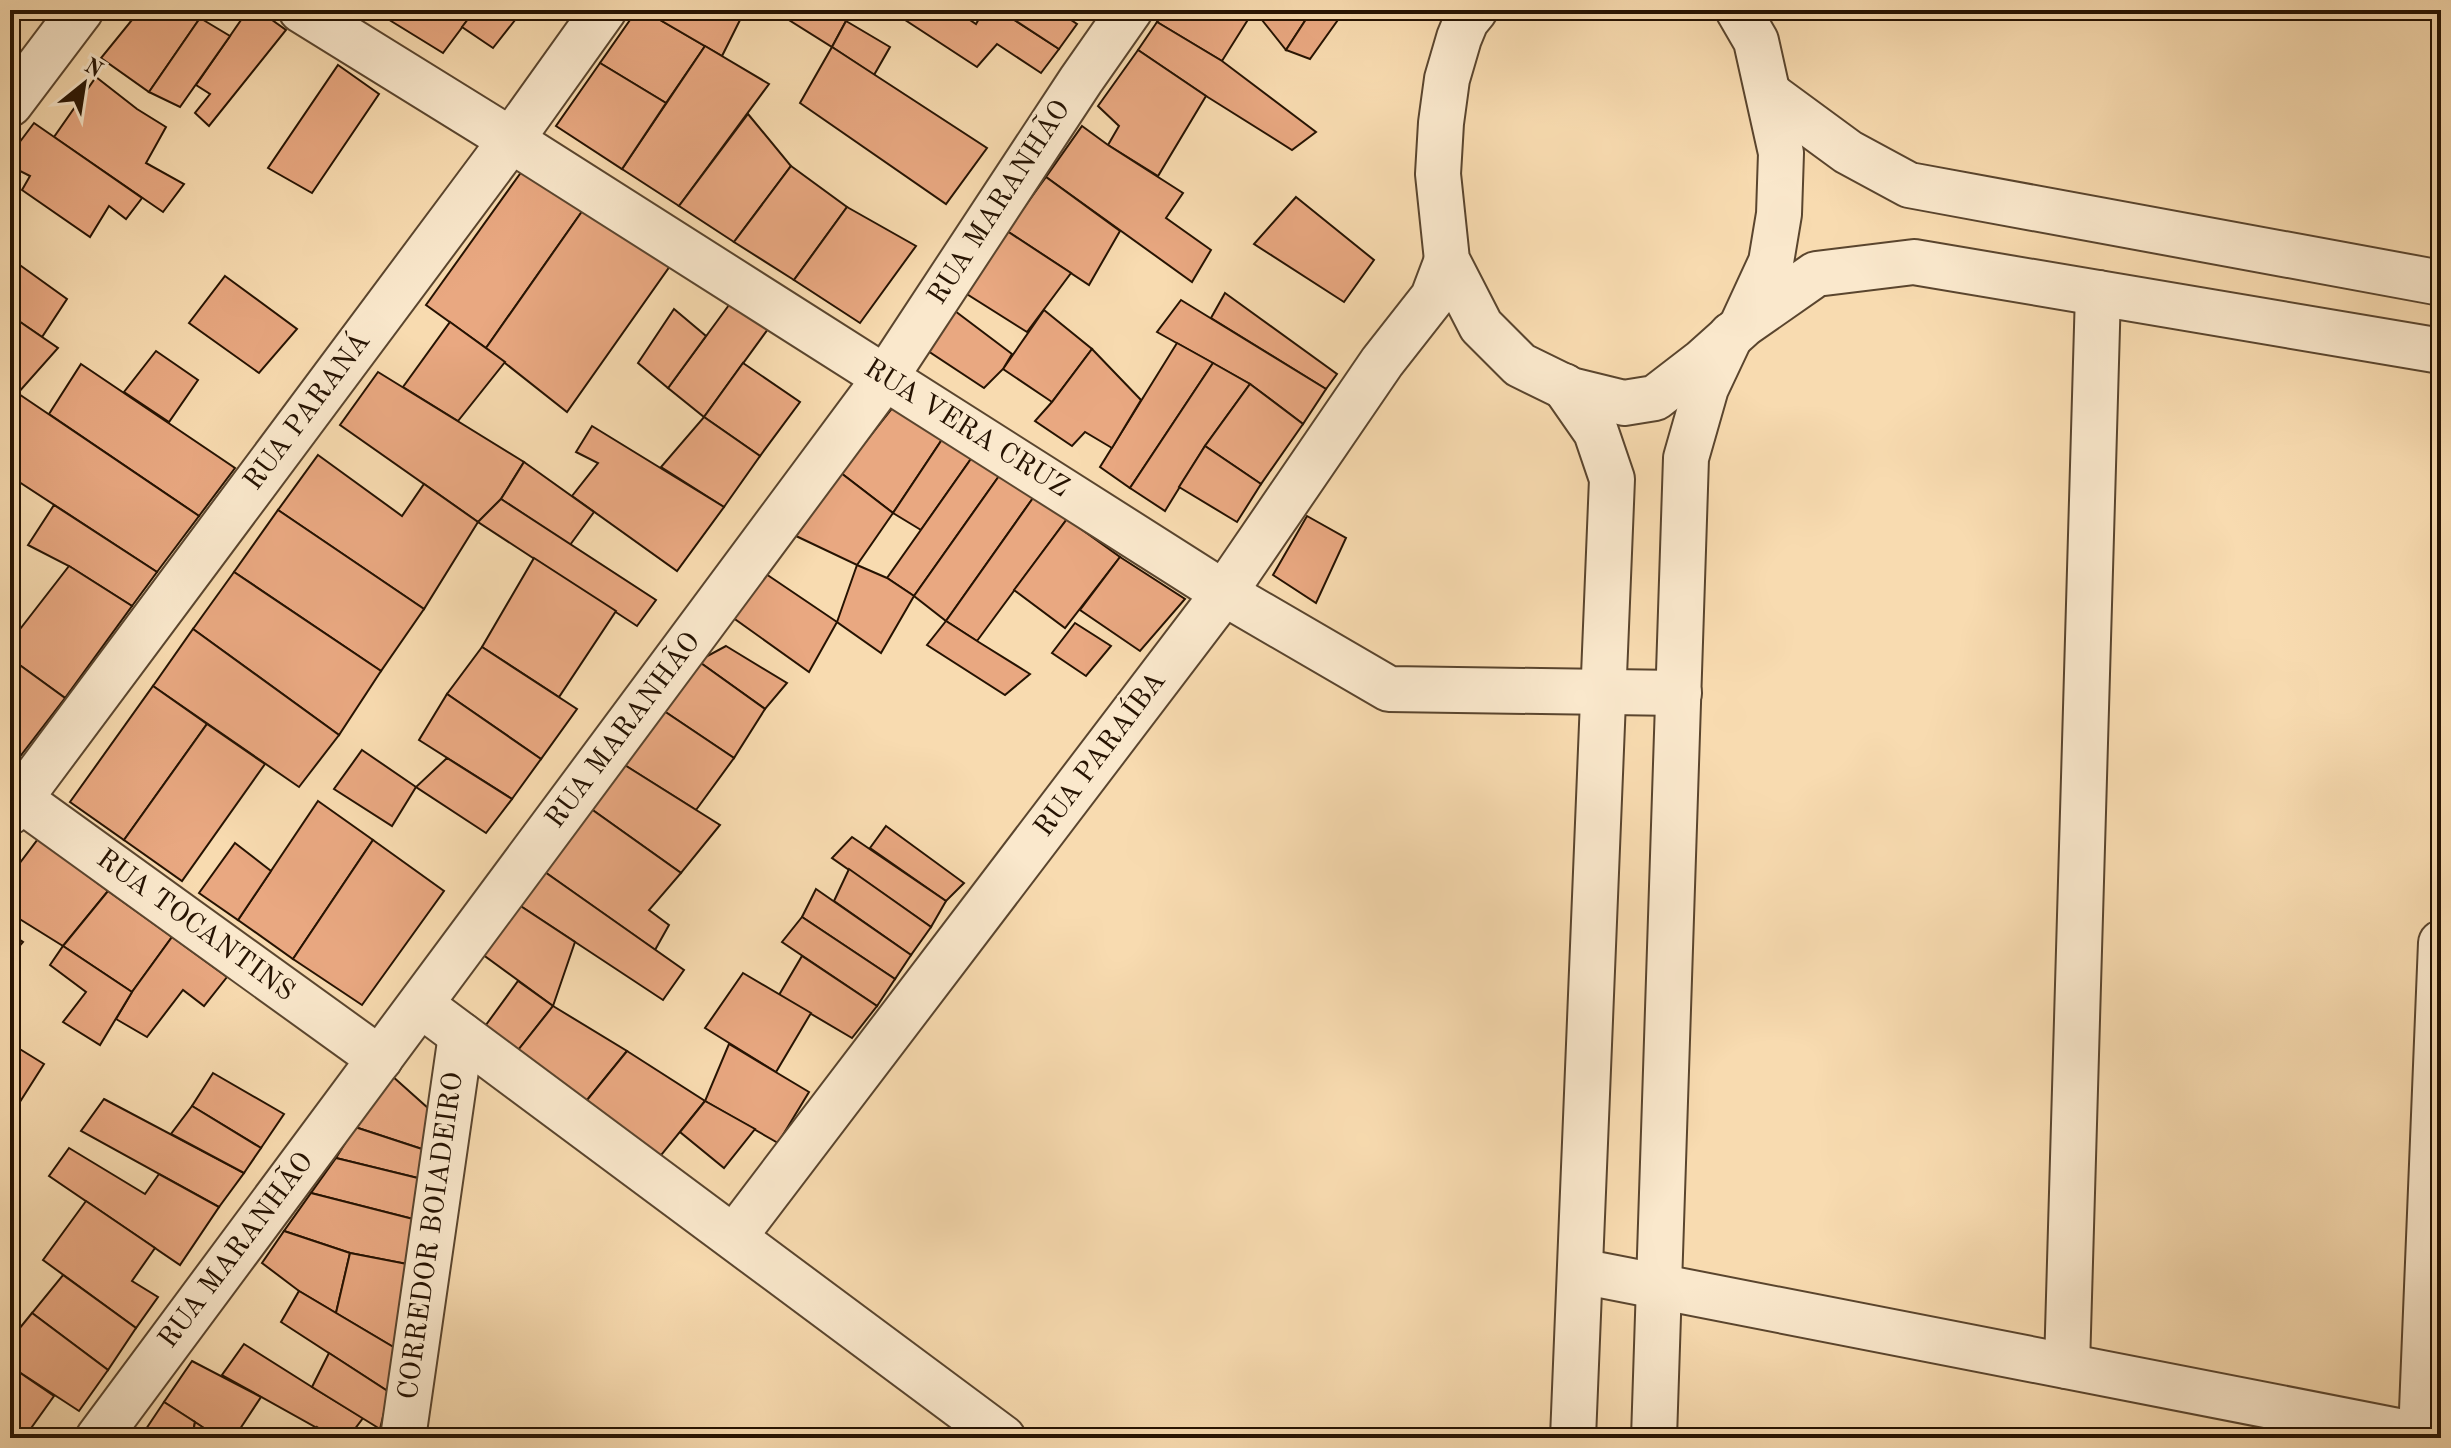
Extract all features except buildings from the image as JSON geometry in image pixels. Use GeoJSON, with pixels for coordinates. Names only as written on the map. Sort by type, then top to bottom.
{"type":"FeatureCollection","features":[{"type":"Feature","properties":{"kind":"street"},"geometry":{"type":"LineString","coordinates":[[10,104],[81,10]]}},
{"type":"Feature","properties":{"kind":"street","name":"RUA VERA CRUZ"},"geometry":{"type":"LineString","coordinates":[[301,10],[1224,593],[1389,689],[1679,693]]}},
{"type":"Feature","properties":{"kind":"street","name":"RUA PARANÁ"},"geometry":{"type":"LineString","coordinates":[[13,801],[511,140],[604,10]]}},
{"type":"Feature","properties":{"kind":"street","name":"RUA MARANHÃO"},"geometry":{"type":"LineString","coordinates":[[98,1438],[885,378],[1130,10]]}},
{"type":"Feature","properties":{"kind":"street"},"geometry":{"type":"LineString","coordinates":[[1654,1438],[1686,458],[1706,388],[1771,262],[1779,214],[1781,153],[1756,41],[1738,10]]}},
{"type":"Feature","properties":{"kind":"street"},"geometry":{"type":"LineString","coordinates":[[1463,14],[1447,79],[1441,123],[1438,174],[1447,260],[1481,326],[1520,365],[1564,386],[1624,403],[1655,398],[1736,331],[1816,274],[1914,262],[2441,351]]}},
{"type":"Feature","properties":{"kind":"street"},"geometry":{"type":"LineString","coordinates":[[1769,94],[1848,152],[1909,185],[2441,283]]}},
{"type":"Feature","properties":{"kind":"street","name":"RUA PARAÍBA"},"geometry":{"type":"LineString","coordinates":[[734,1237],[1224,593],[1382,362],[1433,297],[1447,260]]}},
{"type":"Feature","properties":{"kind":"street"},"geometry":{"type":"LineString","coordinates":[[2334,333],[2325,321],[2318,299],[2331,275],[2349,266]]}},
{"type":"Feature","properties":{"kind":"street"},"geometry":{"type":"LineString","coordinates":[[2067,1366],[2098,293]]}},
{"type":"Feature","properties":{"kind":"street"},"geometry":{"type":"LineString","coordinates":[[1564,386],[1596,432],[1612,479],[1573,1438]]}},
{"type":"Feature","properties":{"kind":"street","name":"RUA TOCANTINS"},"geometry":{"type":"LineString","coordinates":[[13,801],[380,1059]]}},
{"type":"Feature","properties":{"kind":"street"},"geometry":{"type":"LineString","coordinates":[[1580,1271],[2428,1437],[2441,943]]}},
{"type":"Feature","properties":{"kind":"street"},"geometry":{"type":"LineString","coordinates":[[421,1005],[1003,1438]]}},
{"type":"Feature","properties":{"kind":"street","name":"CORREDOR BOIADEIRO"},"geometry":{"type":"LineString","coordinates":[[403,1438],[461,1035]]}}]}
